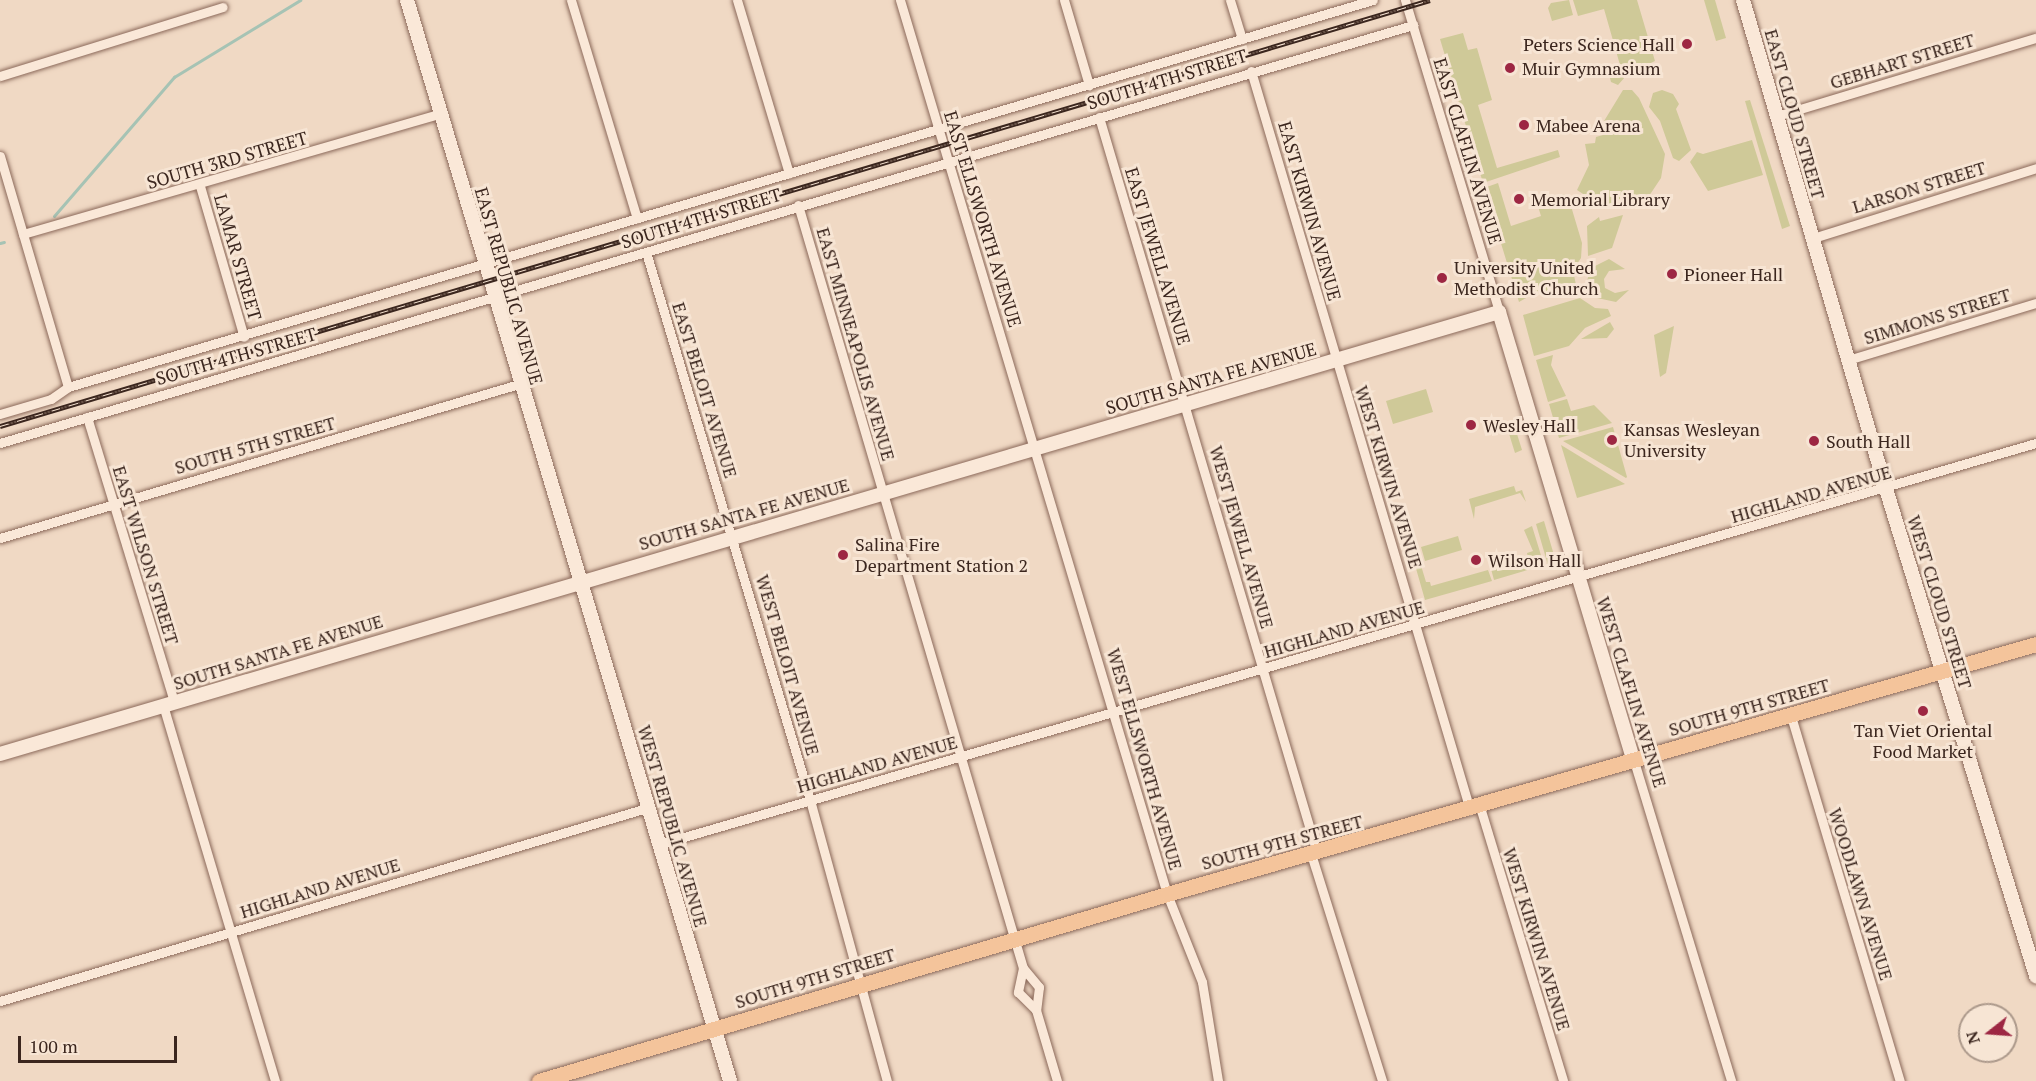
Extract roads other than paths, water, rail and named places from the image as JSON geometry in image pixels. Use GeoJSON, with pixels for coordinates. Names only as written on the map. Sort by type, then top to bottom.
{"type":"FeatureCollection","features":[{"type":"Feature","properties":{"kind":"main road","name":"EAST REPUBLIC AVENUE"},"geometry":{"type":"LineString","coordinates":[[407,0],[519,384],[582,581]]}},
{"type":"Feature","properties":{"kind":"main road","name":"EAST CLOUD STREET"},"geometry":{"type":"LineString","coordinates":[[1743,0],[1813,238]]}},
{"type":"Feature","properties":{"kind":"main road","name":"WEST CLOUD STREET"},"geometry":{"type":"LineString","coordinates":[[1813,238],[1886,489],[2036,976]]}},
{"type":"Feature","properties":{"kind":"main road","name":"SOUTH SANTA FE AVENUE"},"geometry":{"type":"LineString","coordinates":[[0,754],[882,492],[1499,312]]}},
{"type":"Feature","properties":{"kind":"main road","name":"WEST CLAFLIN AVENUE"},"geometry":{"type":"LineString","coordinates":[[1499,312],[1634,761]]}},
{"type":"Feature","properties":{"kind":"main road","name":"WEST REPUBLIC AVENUE"},"geometry":{"type":"LineString","coordinates":[[582,581],[730,1081]]}},
{"type":"Feature","properties":{"kind":"main road","name":"SOUTH 9TH STREET"},"geometry":{"type":"LineString","coordinates":[[539,1081],[1167,894],[1475,808],[2036,644]]}},
{"type":"Feature","properties":{"kind":"street"},"geometry":{"type":"LineString","coordinates":[[571,0],[637,218]]}},
{"type":"Feature","properties":{"kind":"street"},"geometry":{"type":"LineString","coordinates":[[737,0],[789,173]]}},
{"type":"Feature","properties":{"kind":"street","name":"EAST ELLSWORTH AVENUE"},"geometry":{"type":"LineString","coordinates":[[900,0],[1035,447]]}},
{"type":"Feature","properties":{"kind":"street"},"geometry":{"type":"LineString","coordinates":[[1064,0],[1089,85]]}},
{"type":"Feature","properties":{"kind":"street"},"geometry":{"type":"LineString","coordinates":[[1230,0],[1242,39]]}},
{"type":"Feature","properties":{"kind":"street","name":"SOUTH 4TH STREET"},"geometry":{"type":"LineString","coordinates":[[0,414],[51,399],[68,387],[244,337],[1373,0]]}},
{"type":"Feature","properties":{"kind":"street","name":"EAST CLAFLIN AVENUE"},"geometry":{"type":"LineString","coordinates":[[1405,0],[1499,312]]}},
{"type":"Feature","properties":{"kind":"street"},"geometry":{"type":"LineString","coordinates":[[0,76],[223,7]]}},
{"type":"Feature","properties":{"kind":"street","name":"SOUTH 4TH STREET"},"geometry":{"type":"LineString","coordinates":[[0,443],[494,298],[1251,71],[1413,25]]}},
{"type":"Feature","properties":{"kind":"street","name":"GEBHART STREET"},"geometry":{"type":"LineString","coordinates":[[1777,116],[2036,38]]}},
{"type":"Feature","properties":{"kind":"street","name":"EAST KIRWIN AVENUE"},"geometry":{"type":"LineString","coordinates":[[1251,71],[1337,360]]}},
{"type":"Feature","properties":{"kind":"street","name":"SOUTH 3RD STREET"},"geometry":{"type":"LineString","coordinates":[[23,234],[200,186],[440,114]]}},
{"type":"Feature","properties":{"kind":"street","name":"EAST JEWELL AVENUE"},"geometry":{"type":"LineString","coordinates":[[1099,117],[1186,404]]}},
{"type":"Feature","properties":{"kind":"street"},"geometry":{"type":"LineString","coordinates":[[0,159],[68,387]]}},
{"type":"Feature","properties":{"kind":"street","name":"LARSON STREET"},"geometry":{"type":"LineString","coordinates":[[1813,238],[2036,168]]}},
{"type":"Feature","properties":{"kind":"street","name":"LAMAR STREET"},"geometry":{"type":"LineString","coordinates":[[200,186],[244,337]]}},
{"type":"Feature","properties":{"kind":"street","name":"EAST MINNEAPOLIS AVENUE"},"geometry":{"type":"LineString","coordinates":[[798,206],[1023,968]]}},
{"type":"Feature","properties":{"kind":"street","name":"EAST BELOIT AVENUE"},"geometry":{"type":"LineString","coordinates":[[646,252],[732,537]]}},
{"type":"Feature","properties":{"kind":"street","name":"SIMMONS STREET"},"geometry":{"type":"LineString","coordinates":[[1848,360],[2036,303]]}},
{"type":"Feature","properties":{"kind":"street","name":"WEST KIRWIN AVENUE"},"geometry":{"type":"LineString","coordinates":[[1337,360],[1416,624],[1563,1081]]}},
{"type":"Feature","properties":{"kind":"street","name":"SOUTH 5TH STREET"},"geometry":{"type":"LineString","coordinates":[[0,538],[519,384]]}},
{"type":"Feature","properties":{"kind":"street","name":"WEST JEWELL AVENUE"},"geometry":{"type":"LineString","coordinates":[[1186,404],[1314,853],[1382,1081]]}},
{"type":"Feature","properties":{"kind":"street","name":"EAST WILSON STREET"},"geometry":{"type":"LineString","coordinates":[[87,417],[114,504],[231,932],[275,1081]]}},
{"type":"Feature","properties":{"kind":"street","name":"HIGHLAND AVENUE"},"geometry":{"type":"LineString","coordinates":[[660,844],[1886,489],[2036,443]]}},
{"type":"Feature","properties":{"kind":"street","name":"WEST ELLSWORTH AVENUE"},"geometry":{"type":"LineString","coordinates":[[1035,447],[1167,894],[1202,982],[1218,1081]]}},
{"type":"Feature","properties":{"kind":"street","name":"WEST BELOIT AVENUE"},"geometry":{"type":"LineString","coordinates":[[732,537],[863,985],[863,1001],[886,1081]]}},
{"type":"Feature","properties":{"kind":"street","name":"WOODLAWN AVENUE"},"geometry":{"type":"LineString","coordinates":[[1791,716],[1900,1081]]}},
{"type":"Feature","properties":{"kind":"street","name":"WEST CLAFLIN AVENUE"},"geometry":{"type":"LineString","coordinates":[[1634,761],[1731,1081]]}},
{"type":"Feature","properties":{"kind":"street","name":"HIGHLAND AVENUE"},"geometry":{"type":"LineString","coordinates":[[0,1001],[650,807]]}},
{"type":"Feature","properties":{"kind":"street"},"geometry":{"type":"LineString","coordinates":[[1023,968],[1018,992],[1036,1010]]}},
{"type":"Feature","properties":{"kind":"street"},"geometry":{"type":"LineString","coordinates":[[1023,968],[1040,987],[1036,1010],[1058,1081]]}},
{"type":"Feature","properties":{"kind":"waterway"},"geometry":{"type":"LineString","coordinates":[[54,216],[174,77],[300,0]]}},
{"type":"Feature","properties":{"kind":"waterway"},"geometry":{"type":"LineString","coordinates":[[0,243],[4,242]]}},
{"type":"Feature","properties":{"kind":"railway"},"geometry":{"type":"LineString","coordinates":[[0,426],[1430,0]]}},
{"type":"Feature","properties":{"kind":"place","name":"Peters Science Hall"},"geometry":{"type":"Point","coordinates":[1687,44]}},
{"type":"Feature","properties":{"kind":"place","name":"Muir Gymnasium"},"geometry":{"type":"Point","coordinates":[1510,68]}},
{"type":"Feature","properties":{"kind":"place","name":"Mabee Arena"},"geometry":{"type":"Point","coordinates":[1524,125]}},
{"type":"Feature","properties":{"kind":"place","name":"Memorial Library"},"geometry":{"type":"Point","coordinates":[1519,199]}},
{"type":"Feature","properties":{"kind":"place","name":"Pioneer Hall"},"geometry":{"type":"Point","coordinates":[1672,274]}},
{"type":"Feature","properties":{"kind":"place","name":"University United Methodist Church"},"geometry":{"type":"Point","coordinates":[1442,278]}},
{"type":"Feature","properties":{"kind":"place","name":"Wesley Hall"},"geometry":{"type":"Point","coordinates":[1471,425]}},
{"type":"Feature","properties":{"kind":"place","name":"Kansas Wesleyan University"},"geometry":{"type":"Point","coordinates":[1612,440]}},
{"type":"Feature","properties":{"kind":"place","name":"South Hall"},"geometry":{"type":"Point","coordinates":[1814,441]}},
{"type":"Feature","properties":{"kind":"place","name":"Salina Fire Department Station 2"},"geometry":{"type":"Point","coordinates":[843,555]}},
{"type":"Feature","properties":{"kind":"place","name":"Wilson Hall"},"geometry":{"type":"Point","coordinates":[1476,560]}},
{"type":"Feature","properties":{"kind":"place","name":"Tan Viet Oriental Food Market"},"geometry":{"type":"Point","coordinates":[1923,711]}}]}
